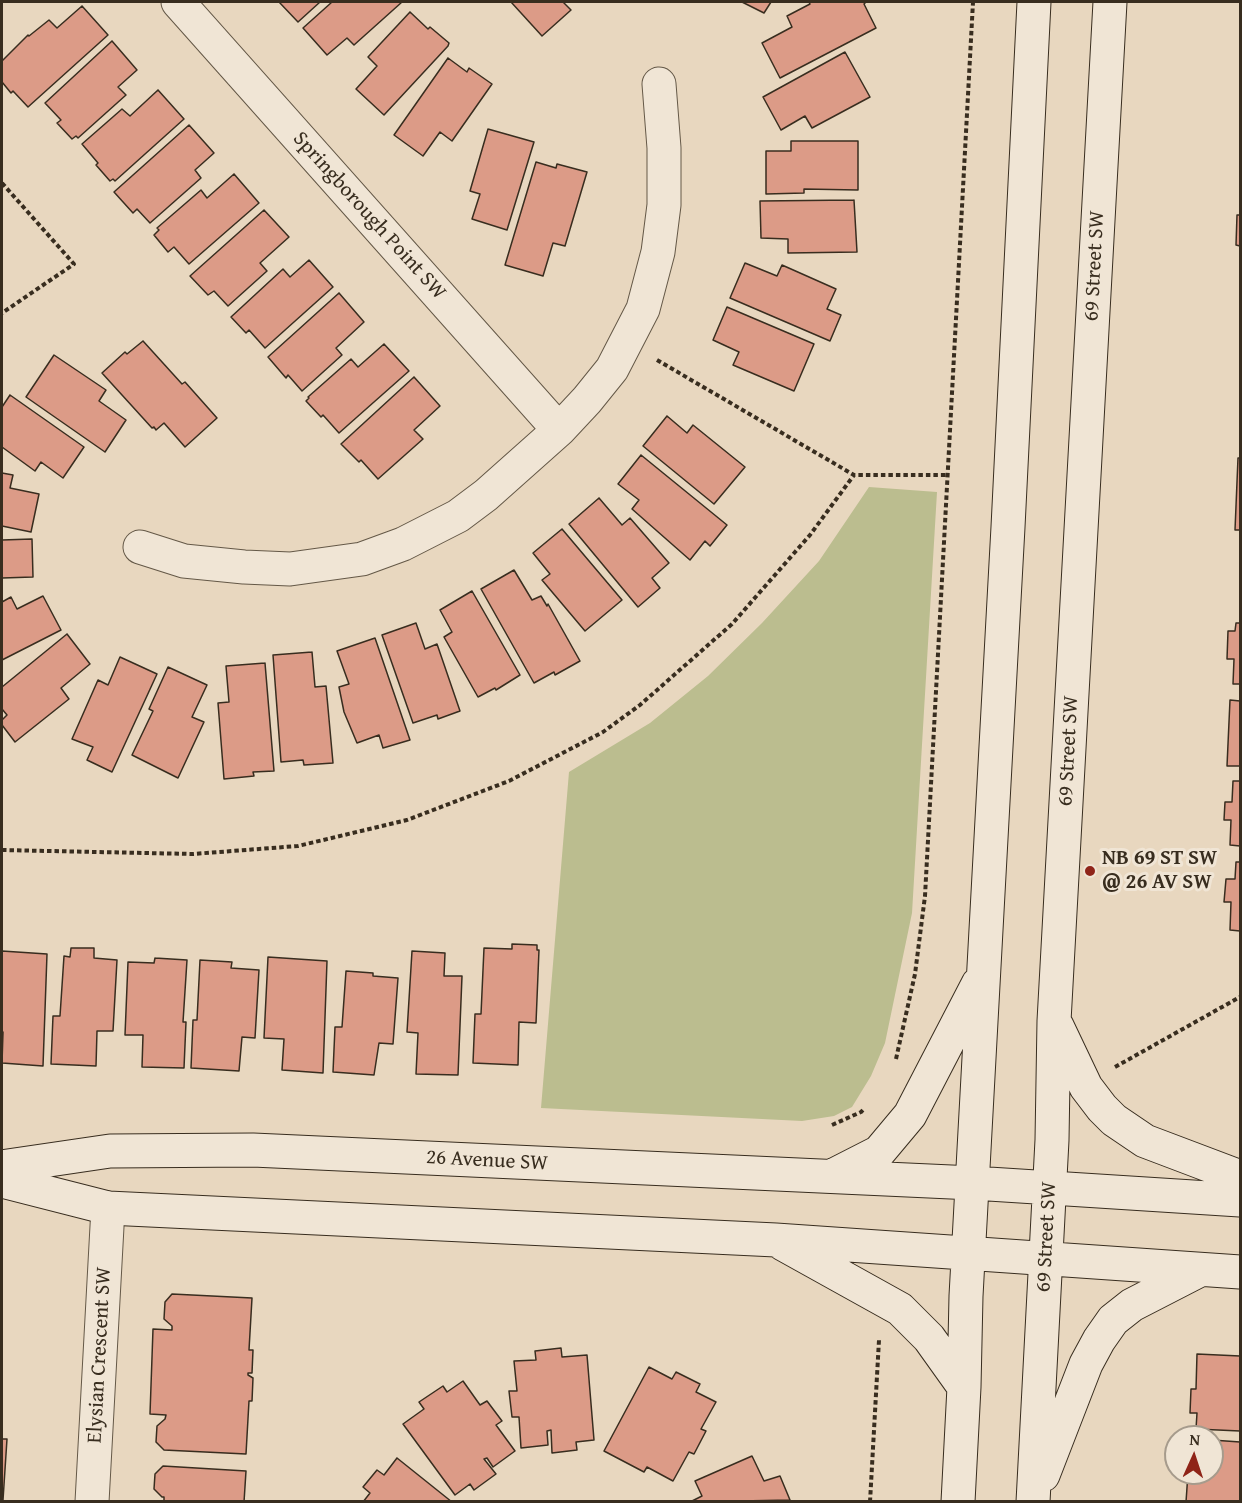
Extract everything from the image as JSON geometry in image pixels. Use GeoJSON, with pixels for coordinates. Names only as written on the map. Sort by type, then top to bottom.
{"type":"FeatureCollection","features":[{"type":"Feature","properties":{"kind":"street","name":"Springborough Point SW"},"geometry":{"type":"LineString","coordinates":[[178,2],[559,430]]}},
{"type":"Feature","properties":{"kind":"street"},"geometry":{"type":"LineString","coordinates":[[958,1502],[968,1252],[1034,2]]}},
{"type":"Feature","properties":{"kind":"street","name":"69 Street SW"},"geometry":{"type":"LineString","coordinates":[[1033,1500],[1046,1258],[1054,1021],[1110,2]]}},
{"type":"Feature","properties":{"kind":"street"},"geometry":{"type":"LineString","coordinates":[[140,547],[184,561],[244,567],[290,569],[362,559],[403,544],[458,516],[486,495],[559,430],[612,369],[643,309],[658,252],[664,205],[664,148],[659,84]]}},
{"type":"Feature","properties":{"kind":"street"},"geometry":{"type":"LineString","coordinates":[[831,1177],[879,1152],[910,1115],[984,972]]}},
{"type":"Feature","properties":{"kind":"street"},"geometry":{"type":"LineString","coordinates":[[1054,1021],[1086,1088],[1101,1108],[1114,1120],[1145,1141],[1240,1177]]}},
{"type":"Feature","properties":{"kind":"street","name":"26 Avenue SW"},"geometry":{"type":"LineString","coordinates":[[2,1167],[110,1150],[253,1150],[973,1183],[1240,1200]]}},
{"type":"Feature","properties":{"kind":"street"},"geometry":{"type":"LineString","coordinates":[[2,1181],[108,1208],[776,1240],[1240,1272]]}},
{"type":"Feature","properties":{"kind":"street","name":"Elysian Crescent SW"},"geometry":{"type":"LineString","coordinates":[[92,1502],[108,1208]]}},
{"type":"Feature","properties":{"kind":"street"},"geometry":{"type":"LineString","coordinates":[[776,1240],[900,1309],[929,1338],[964,1387]]}},
{"type":"Feature","properties":{"kind":"street"},"geometry":{"type":"LineString","coordinates":[[1033,1500],[1086,1364],[1113,1320],[1132,1305],[1200,1270]]}},
{"type":"Feature","properties":{"kind":"path"},"geometry":{"type":"LineString","coordinates":[[895,1063],[915,974],[925,896],[973,2]]}},
{"type":"Feature","properties":{"kind":"path"},"geometry":{"type":"LineString","coordinates":[[2,183],[74,264],[2,314]]}},
{"type":"Feature","properties":{"kind":"path"},"geometry":{"type":"LineString","coordinates":[[625,342],[854,476],[947,475]]}},
{"type":"Feature","properties":{"kind":"path"},"geometry":{"type":"LineString","coordinates":[[2,850],[193,854],[298,846],[408,820],[509,781],[603,732],[640,705],[732,624],[810,536],[854,476]]}},
{"type":"Feature","properties":{"kind":"path"},"geometry":{"type":"LineString","coordinates":[[1112,1069],[1240,997]]}},
{"type":"Feature","properties":{"kind":"path"},"geometry":{"type":"LineString","coordinates":[[832,1125],[861,1112],[867,1106]]}},
{"type":"Feature","properties":{"kind":"path"},"geometry":{"type":"LineString","coordinates":[[870,1502],[879,1331]]}},
{"type":"Feature","properties":{"kind":"green space"},"geometry":{"type":"Polygon","coordinates":[[[869,487],[937,492],[912,913],[885,1043],[871,1076],[852,1107],[834,1116],[802,1121],[541,1108],[569,772],[650,723],[708,676],[762,623],[819,561],[869,487]]]}},
{"type":"Feature","properties":{"kind":"building"},"geometry":{"type":"Polygon","coordinates":[[[279,2],[320,2],[298,22],[279,2]]]}},
{"type":"Feature","properties":{"kind":"building"},"geometry":{"type":"Polygon","coordinates":[[[332,2],[402,2],[354,45],[347,38],[327,55],[303,28],[332,2]]]}},
{"type":"Feature","properties":{"kind":"building"},"geometry":{"type":"Polygon","coordinates":[[[511,2],[563,2],[571,10],[542,36],[511,2]]]}},
{"type":"Feature","properties":{"kind":"building"},"geometry":{"type":"Polygon","coordinates":[[[742,2],[771,2],[764,13],[742,2]]]}},
{"type":"Feature","properties":{"kind":"building"},"geometry":{"type":"Polygon","coordinates":[[[809,2],[866,2],[864,4],[876,28],[780,78],[762,43],[792,27],[787,16],[810,4],[809,2]]]}},
{"type":"Feature","properties":{"kind":"building"},"geometry":{"type":"Polygon","coordinates":[[[82,6],[108,35],[28,107],[2,82],[2,61],[28,35],[49,20],[57,28],[82,6]]]}},
{"type":"Feature","properties":{"kind":"building"},"geometry":{"type":"Polygon","coordinates":[[[410,12],[428,29],[430,27],[449,43],[384,115],[356,89],[377,66],[368,57],[410,12]]]}},
{"type":"Feature","properties":{"kind":"building"},"geometry":{"type":"Polygon","coordinates":[[[112,41],[137,70],[118,87],[126,95],[78,138],[76,136],[72,139],[57,123],[61,120],[45,103],[112,41]]]}},
{"type":"Feature","properties":{"kind":"building"},"geometry":{"type":"Polygon","coordinates":[[[845,52],[870,97],[812,128],[805,116],[781,130],[763,97],[845,52]]]}},
{"type":"Feature","properties":{"kind":"building"},"geometry":{"type":"Polygon","coordinates":[[[448,58],[467,72],[469,68],[492,84],[452,141],[440,132],[423,156],[394,135],[448,58]]]}},
{"type":"Feature","properties":{"kind":"building"},"geometry":{"type":"Polygon","coordinates":[[[158,90],[184,119],[115,181],[113,179],[110,181],[82,144],[122,109],[130,116],[158,90]]]}},
{"type":"Feature","properties":{"kind":"building"},"geometry":{"type":"Polygon","coordinates":[[[189,125],[214,153],[195,170],[201,178],[150,223],[137,209],[133,213],[114,192],[189,125]]]}},
{"type":"Feature","properties":{"kind":"building"},"geometry":{"type":"Polygon","coordinates":[[[488,129],[534,142],[507,230],[472,219],[480,194],[470,191],[488,129]]]}},
{"type":"Feature","properties":{"kind":"building"},"geometry":{"type":"Polygon","coordinates":[[[791,141],[858,141],[858,190],[804,189],[804,193],[766,194],[766,151],[791,151],[791,141]]]}},
{"type":"Feature","properties":{"kind":"building"},"geometry":{"type":"Polygon","coordinates":[[[536,162],[556,168],[557,164],[587,172],[565,246],[553,243],[543,276],[505,265],[536,162]]]}},
{"type":"Feature","properties":{"kind":"building"},"geometry":{"type":"Polygon","coordinates":[[[234,174],[259,203],[189,264],[174,247],[168,252],[154,235],[159,230],[157,228],[201,190],[207,198],[234,174]]]}},
{"type":"Feature","properties":{"kind":"building"},"geometry":{"type":"Polygon","coordinates":[[[854,200],[857,252],[788,253],[788,239],[761,238],[760,201],[854,200]]]}},
{"type":"Feature","properties":{"kind":"building"},"geometry":{"type":"Polygon","coordinates":[[[264,210],[289,237],[260,263],[267,271],[228,306],[214,291],[208,295],[190,276],[264,210]]]}},
{"type":"Feature","properties":{"kind":"building"},"geometry":{"type":"Polygon","coordinates":[[[1237,215],[1240,215],[1240,246],[1236,245],[1237,215]]]}},
{"type":"Feature","properties":{"kind":"building"},"geometry":{"type":"Polygon","coordinates":[[[309,260],[333,287],[265,348],[249,330],[246,333],[231,317],[283,269],[290,277],[309,260]]]}},
{"type":"Feature","properties":{"kind":"building"},"geometry":{"type":"Polygon","coordinates":[[[745,263],[777,276],[782,265],[836,289],[827,309],[841,315],[830,341],[730,298],[745,263]]]}},
{"type":"Feature","properties":{"kind":"building"},"geometry":{"type":"Polygon","coordinates":[[[339,293],[364,322],[336,348],[342,355],[302,391],[288,375],[286,378],[268,357],[339,293]]]}},
{"type":"Feature","properties":{"kind":"building"},"geometry":{"type":"Polygon","coordinates":[[[727,307],[814,344],[794,391],[733,365],[739,352],[713,340],[727,307]]]}},
{"type":"Feature","properties":{"kind":"building"},"geometry":{"type":"Polygon","coordinates":[[[143,341],[182,384],[185,382],[217,418],[185,447],[164,423],[156,430],[152,428],[102,373],[125,352],[127,354],[143,341]]]}},
{"type":"Feature","properties":{"kind":"building"},"geometry":{"type":"Polygon","coordinates":[[[384,344],[409,371],[339,433],[306,401],[308,397],[351,359],[358,367],[384,344]]]}},
{"type":"Feature","properties":{"kind":"building"},"geometry":{"type":"Polygon","coordinates":[[[54,355],[106,390],[99,401],[126,420],[105,452],[26,397],[54,355]]]}},
{"type":"Feature","properties":{"kind":"building"},"geometry":{"type":"Polygon","coordinates":[[[414,377],[440,406],[414,430],[423,439],[378,479],[361,460],[359,462],[341,444],[414,377]]]}},
{"type":"Feature","properties":{"kind":"building"},"geometry":{"type":"Polygon","coordinates":[[[10,395],[84,447],[63,478],[41,462],[35,471],[2,447],[2,407],[10,395]]]}},
{"type":"Feature","properties":{"kind":"building"},"geometry":{"type":"Polygon","coordinates":[[[667,416],[687,433],[693,425],[745,467],[714,504],[643,446],[667,416]]]}},
{"type":"Feature","properties":{"kind":"building"},"geometry":{"type":"Polygon","coordinates":[[[641,455],[727,525],[710,546],[705,541],[690,560],[632,509],[639,500],[618,484],[641,455]]]}},
{"type":"Feature","properties":{"kind":"building"},"geometry":{"type":"Polygon","coordinates":[[[1238,458],[1240,458],[1240,530],[1235,530],[1238,458]]]}},
{"type":"Feature","properties":{"kind":"building"},"geometry":{"type":"Polygon","coordinates":[[[2,473],[13,475],[10,488],[39,494],[31,532],[2,526],[2,473]]]}},
{"type":"Feature","properties":{"kind":"building"},"geometry":{"type":"Polygon","coordinates":[[[599,498],[622,525],[630,518],[669,563],[652,578],[660,588],[638,607],[569,524],[599,498]]]}},
{"type":"Feature","properties":{"kind":"building"},"geometry":{"type":"Polygon","coordinates":[[[562,529],[622,600],[585,631],[542,580],[550,574],[533,553],[562,529]]]}},
{"type":"Feature","properties":{"kind":"building"},"geometry":{"type":"Polygon","coordinates":[[[32,539],[33,577],[2,578],[2,540],[32,539]]]}},
{"type":"Feature","properties":{"kind":"building"},"geometry":{"type":"Polygon","coordinates":[[[514,570],[532,600],[541,596],[547,606],[548,604],[580,661],[555,675],[554,672],[534,683],[481,589],[514,570]]]}},
{"type":"Feature","properties":{"kind":"building"},"geometry":{"type":"Polygon","coordinates":[[[472,591],[520,675],[496,690],[495,688],[478,697],[444,637],[452,632],[440,610],[472,591]]]}},
{"type":"Feature","properties":{"kind":"building"},"geometry":{"type":"Polygon","coordinates":[[[43,596],[61,630],[2,660],[2,602],[11,597],[17,609],[43,596]]]}},
{"type":"Feature","properties":{"kind":"building"},"geometry":{"type":"Polygon","coordinates":[[[416,623],[425,649],[437,644],[460,711],[438,719],[437,715],[413,723],[382,635],[416,623]]]}},
{"type":"Feature","properties":{"kind":"building"},"geometry":{"type":"Polygon","coordinates":[[[1236,623],[1240,623],[1240,684],[1233,684],[1234,659],[1227,659],[1228,631],[1235,631],[1236,623]]]}},
{"type":"Feature","properties":{"kind":"building"},"geometry":{"type":"Polygon","coordinates":[[[67,634],[90,664],[61,688],[69,699],[15,742],[2,725],[2,720],[7,715],[2,709],[2,687],[67,634]]]}},
{"type":"Feature","properties":{"kind":"building"},"geometry":{"type":"Polygon","coordinates":[[[375,638],[410,740],[383,748],[379,735],[357,743],[344,712],[339,687],[349,684],[337,651],[375,638]]]}},
{"type":"Feature","properties":{"kind":"building"},"geometry":{"type":"Polygon","coordinates":[[[312,652],[315,687],[326,686],[333,763],[304,765],[303,760],[281,762],[273,655],[312,652]]]}},
{"type":"Feature","properties":{"kind":"building"},"geometry":{"type":"Polygon","coordinates":[[[120,657],[157,674],[112,772],[87,760],[93,747],[72,739],[98,680],[108,685],[120,657]]]}},
{"type":"Feature","properties":{"kind":"building"},"geometry":{"type":"Polygon","coordinates":[[[265,663],[274,771],[253,772],[254,776],[224,779],[218,703],[229,702],[226,666],[265,663]]]}},
{"type":"Feature","properties":{"kind":"building"},"geometry":{"type":"Polygon","coordinates":[[[168,667],[207,685],[192,717],[204,722],[178,778],[132,755],[153,711],[149,709],[168,667]]]}},
{"type":"Feature","properties":{"kind":"building"},"geometry":{"type":"Polygon","coordinates":[[[1230,700],[1240,701],[1240,766],[1227,766],[1230,700]]]}},
{"type":"Feature","properties":{"kind":"building"},"geometry":{"type":"Polygon","coordinates":[[[1233,781],[1240,781],[1240,846],[1230,845],[1231,820],[1224,820],[1225,802],[1232,802],[1233,781]]]}},
{"type":"Feature","properties":{"kind":"building"},"geometry":{"type":"Polygon","coordinates":[[[1236,862],[1240,862],[1240,931],[1230,930],[1231,902],[1224,902],[1226,879],[1235,879],[1236,862]]]}},
{"type":"Feature","properties":{"kind":"building"},"geometry":{"type":"Polygon","coordinates":[[[512,944],[537,945],[537,950],[539,950],[536,1023],[519,1022],[518,1065],[473,1063],[475,1014],[481,1014],[484,948],[512,949],[512,944]]]}},
{"type":"Feature","properties":{"kind":"building"},"geometry":{"type":"Polygon","coordinates":[[[71,948],[94,948],[94,958],[117,960],[113,1031],[97,1031],[96,1066],[51,1064],[53,1016],[60,1016],[64,956],[70,957],[71,948]]]}},
{"type":"Feature","properties":{"kind":"building"},"geometry":{"type":"Polygon","coordinates":[[[2,951],[47,954],[43,1066],[2,1063],[2,951]]]}},
{"type":"Feature","properties":{"kind":"building"},"geometry":{"type":"Polygon","coordinates":[[[412,951],[445,953],[444,976],[462,976],[458,1075],[416,1074],[418,1033],[407,1032],[412,951]]]}},
{"type":"Feature","properties":{"kind":"building"},"geometry":{"type":"Polygon","coordinates":[[[268,957],[327,961],[323,1073],[282,1070],[284,1039],[264,1038],[268,957]]]}},
{"type":"Feature","properties":{"kind":"building"},"geometry":{"type":"Polygon","coordinates":[[[155,958],[187,960],[183,1022],[186,1022],[184,1068],[142,1067],[143,1035],[125,1035],[128,962],[154,963],[155,958]]]}},
{"type":"Feature","properties":{"kind":"building"},"geometry":{"type":"Polygon","coordinates":[[[200,960],[232,962],[231,968],[259,970],[255,1038],[242,1037],[239,1071],[191,1068],[193,1020],[197,1020],[200,960]]]}},
{"type":"Feature","properties":{"kind":"building"},"geometry":{"type":"Polygon","coordinates":[[[346,971],[398,978],[393,1044],[379,1043],[374,1075],[333,1072],[335,1027],[342,1027],[346,971]]]}},
{"type":"Feature","properties":{"kind":"building"},"geometry":{"type":"Polygon","coordinates":[[[172,1294],[252,1298],[249,1350],[253,1350],[252,1373],[248,1375],[253,1378],[252,1401],[249,1401],[246,1454],[164,1450],[156,1442],[157,1426],[166,1415],[150,1414],[153,1329],[172,1330],[172,1326],[164,1319],[165,1302],[172,1294]]]}},
{"type":"Feature","properties":{"kind":"building"},"geometry":{"type":"Polygon","coordinates":[[[561,1348],[562,1357],[587,1355],[594,1440],[576,1442],[577,1450],[552,1453],[551,1430],[547,1431],[548,1445],[521,1448],[519,1417],[512,1417],[509,1391],[517,1391],[514,1361],[536,1360],[535,1351],[561,1348]]]}},
{"type":"Feature","properties":{"kind":"building"},"geometry":{"type":"Polygon","coordinates":[[[1197,1354],[1240,1356],[1240,1431],[1224,1430],[1224,1425],[1196,1425],[1197,1413],[1190,1413],[1191,1389],[1196,1389],[1197,1354]]]}},
{"type":"Feature","properties":{"kind":"building"},"geometry":{"type":"Polygon","coordinates":[[[649,1367],[672,1379],[676,1372],[700,1384],[696,1392],[716,1402],[701,1429],[706,1431],[694,1454],[689,1452],[673,1481],[647,1467],[644,1472],[604,1451],[649,1367]]]}},
{"type":"Feature","properties":{"kind":"building"},"geometry":{"type":"Polygon","coordinates":[[[463,1381],[480,1405],[487,1401],[502,1421],[496,1425],[515,1451],[493,1467],[487,1458],[484,1459],[496,1474],[474,1490],[470,1484],[455,1495],[403,1424],[424,1409],[419,1402],[443,1386],[447,1392],[463,1381]]]}},
{"type":"Feature","properties":{"kind":"building"},"geometry":{"type":"Polygon","coordinates":[[[2,1439],[7,1439],[3,1500],[2,1500],[2,1439]]]}},
{"type":"Feature","properties":{"kind":"building"},"geometry":{"type":"Polygon","coordinates":[[[1224,1441],[1240,1442],[1240,1502],[1186,1502],[1187,1485],[1224,1485],[1224,1441]]]}},
{"type":"Feature","properties":{"kind":"building"},"geometry":{"type":"Polygon","coordinates":[[[752,1456],[764,1481],[780,1476],[790,1500],[690,1502],[702,1496],[695,1481],[752,1456]]]}},
{"type":"Feature","properties":{"kind":"building"},"geometry":{"type":"Polygon","coordinates":[[[397,1458],[452,1502],[363,1502],[370,1493],[363,1487],[377,1470],[384,1475],[397,1458]]]}},
{"type":"Feature","properties":{"kind":"building"},"geometry":{"type":"Polygon","coordinates":[[[163,1466],[246,1471],[244,1502],[164,1502],[164,1497],[154,1489],[155,1474],[163,1466]]]}},
{"type":"Feature","properties":{"kind":"place","name":"NB 69 ST SW @ 26 AV SW"},"geometry":{"type":"Point","coordinates":[1090,871]}}]}
